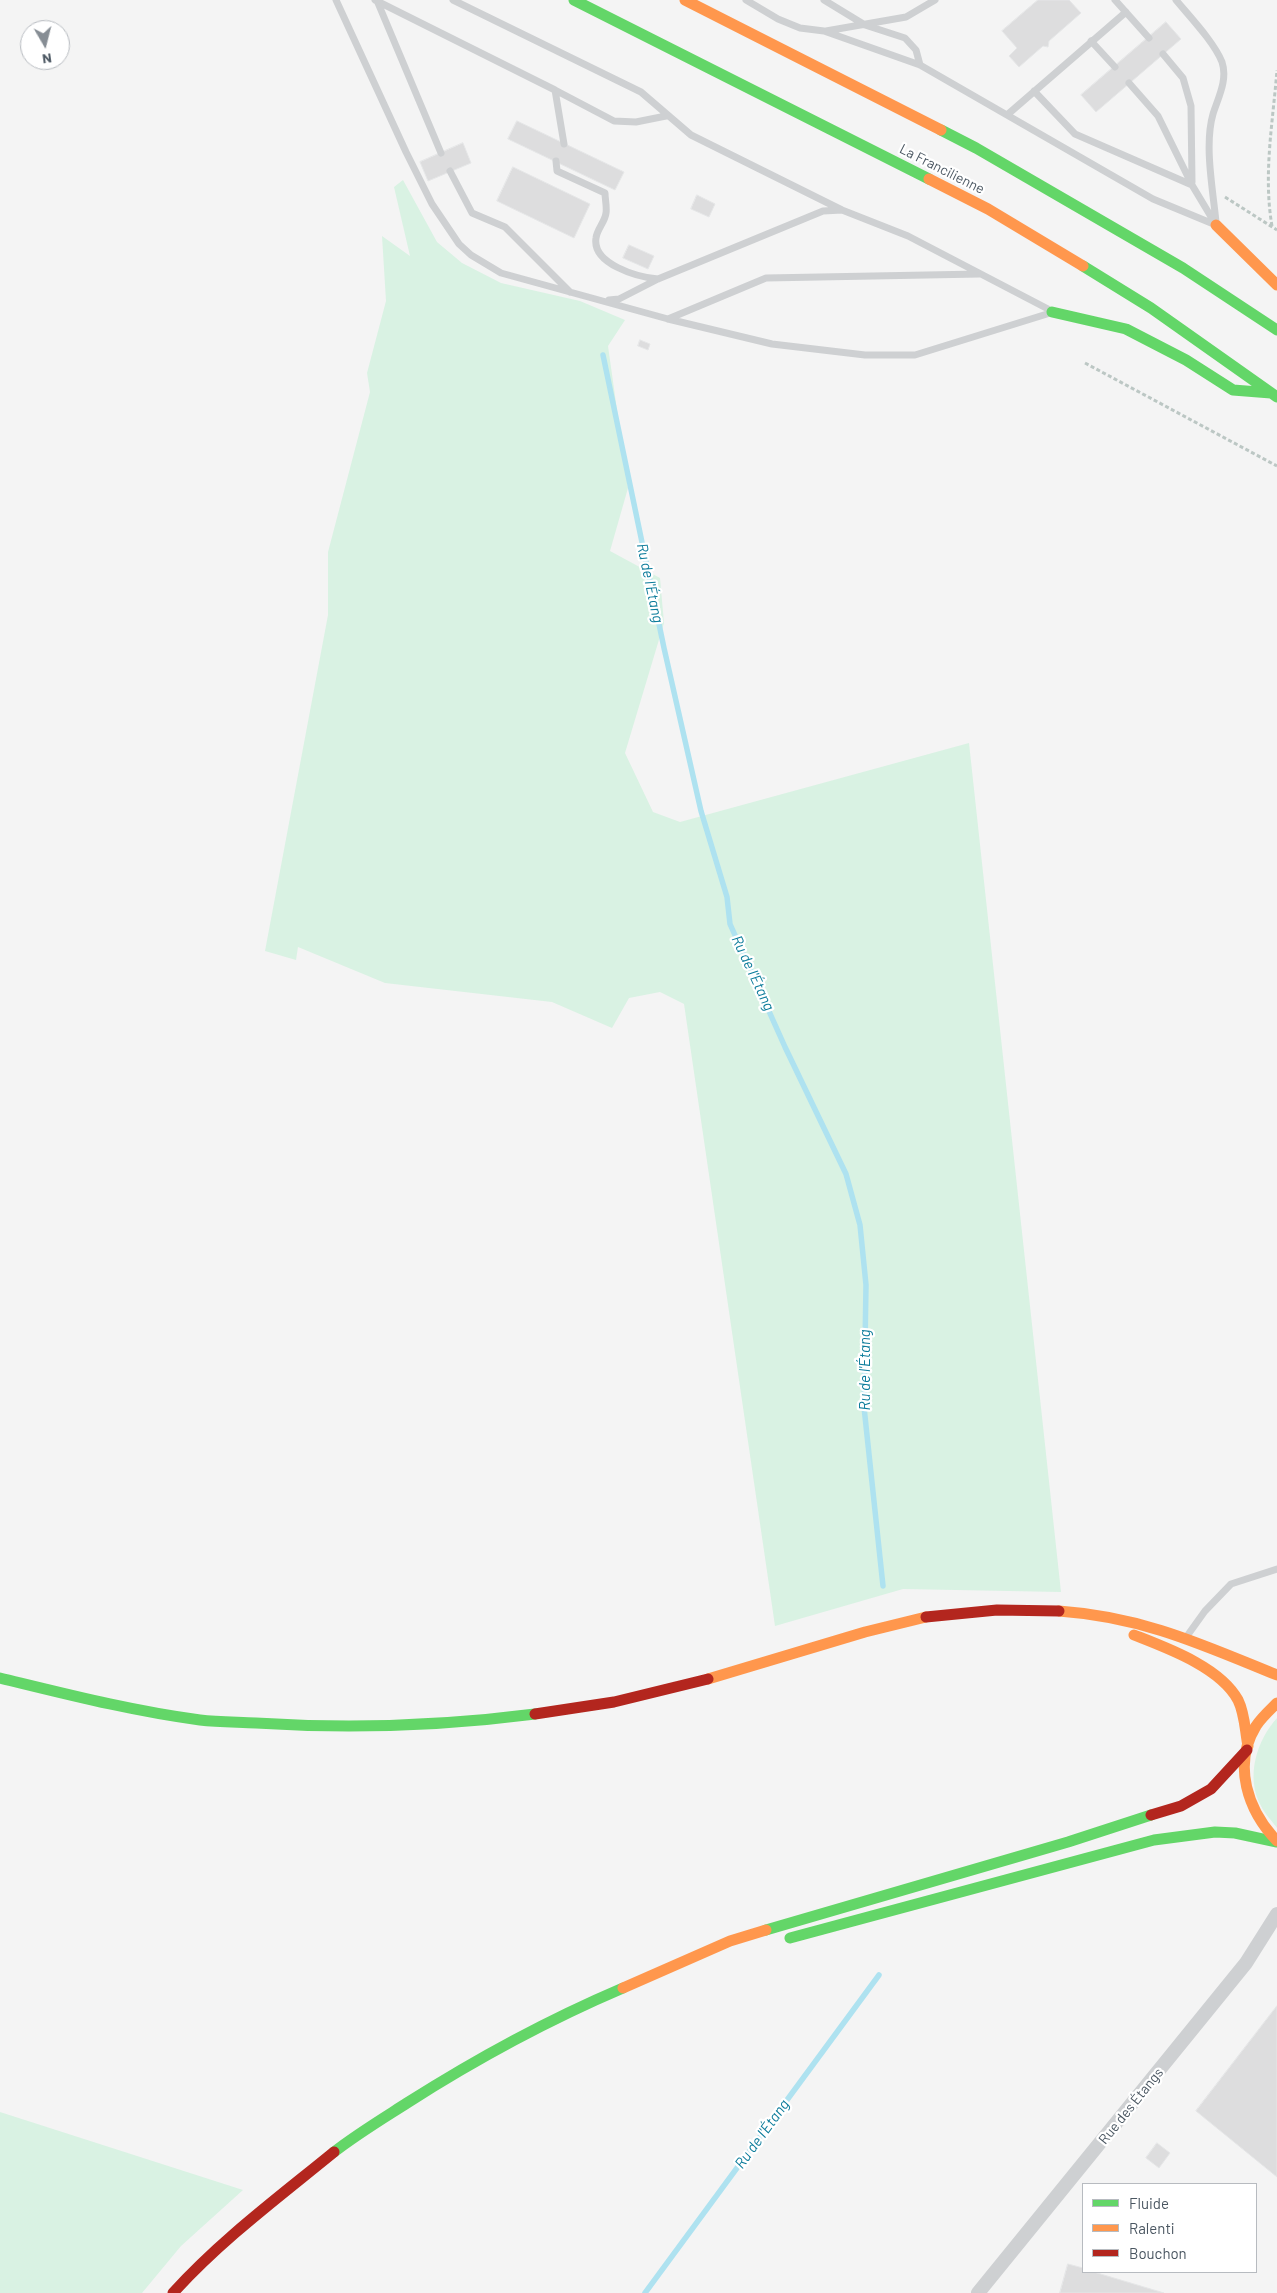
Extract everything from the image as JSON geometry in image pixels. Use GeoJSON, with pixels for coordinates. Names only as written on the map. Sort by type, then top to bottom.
{"type":"FeatureCollection","features":[{"type":"Feature","properties":{"kind":"main road","name":"La Francilienne"},"geometry":{"type":"LineString","coordinates":[[574,0],[988,209],[1152,308],[1274,395]]}},
{"type":"Feature","properties":{"kind":"main road"},"geometry":{"type":"LineString","coordinates":[[685,0],[976,148],[1183,268],[1277,330]]}},
{"type":"Feature","properties":{"kind":"main road"},"geometry":{"type":"LineString","coordinates":[[1216,225],[1277,285]]}},
{"type":"Feature","properties":{"kind":"main road"},"geometry":{"type":"LineString","coordinates":[[1052,312],[1126,329],[1186,360],[1233,390],[1274,395]]}},
{"type":"Feature","properties":{"kind":"main road"},"geometry":{"type":"LineString","coordinates":[[0,1678],[48,1690],[194,1719],[287,1726],[388,1728],[488,1720],[586,1707],[671,1689],[862,1632],[912,1620],[946,1614],[1016,1609],[1130,1621],[1186,1638],[1277,1675]]}},
{"type":"Feature","properties":{"kind":"main road"},"geometry":{"type":"LineString","coordinates":[[1075,1614],[1162,1646],[1203,1668],[1226,1684],[1239,1701],[1248,1748]]}},
{"type":"Feature","properties":{"kind":"main road"},"geometry":{"type":"LineString","coordinates":[[1277,1703],[1254,1729],[1244,1769],[1248,1798],[1255,1816],[1277,1841]]}},
{"type":"Feature","properties":{"kind":"main road"},"geometry":{"type":"LineString","coordinates":[[173,2293],[198,2265],[351,2139],[457,2071],[569,2011],[739,1938],[842,1906],[1068,1842],[1180,1806],[1211,1789],[1248,1748]]}},
{"type":"Feature","properties":{"kind":"main road"},"geometry":{"type":"LineString","coordinates":[[775,1942],[1154,1840],[1186,1834],[1217,1832],[1235,1833],[1277,1841]]}},
{"type":"Feature","properties":{"kind":"main road"},"geometry":{"type":"LineString","coordinates":[[649,1977],[720,1958]]}},
{"type":"Feature","properties":{"kind":"street","name":"Rue des Étangs"},"geometry":{"type":"LineString","coordinates":[[978,2293],[1246,1963],[1277,1914]]}},
{"type":"Feature","properties":{"kind":"lane"},"geometry":{"type":"LineString","coordinates":[[336,0],[410,161],[432,204],[460,244],[471,255],[500,273],[668,319],[772,344],[833,352],[895,356],[915,355],[1052,312]]}},
{"type":"Feature","properties":{"kind":"lane"},"geometry":{"type":"LineString","coordinates":[[454,0],[641,92],[666,116],[691,135],[842,210],[908,236],[1052,312]]}},
{"type":"Feature","properties":{"kind":"lane"},"geometry":{"type":"LineString","coordinates":[[746,0],[778,19],[800,28],[824,31],[920,65],[1153,199],[1216,225]]}},
{"type":"Feature","properties":{"kind":"lane"},"geometry":{"type":"LineString","coordinates":[[824,0],[865,25],[905,38],[916,50],[920,65]]}},
{"type":"Feature","properties":{"kind":"lane"},"geometry":{"type":"LineString","coordinates":[[824,31],[906,18],[935,0]]}},
{"type":"Feature","properties":{"kind":"lane"},"geometry":{"type":"LineString","coordinates":[[1115,0],[1149,38]]}},
{"type":"Feature","properties":{"kind":"lane"},"geometry":{"type":"LineString","coordinates":[[1176,0],[1206,38],[1221,61],[1224,72],[1220,95],[1212,116],[1210,135],[1216,225]]}},
{"type":"Feature","properties":{"kind":"lane"},"geometry":{"type":"LineString","coordinates":[[376,2],[614,120],[636,122],[666,116]]}},
{"type":"Feature","properties":{"kind":"lane"},"geometry":{"type":"LineString","coordinates":[[376,2],[441,152]]}},
{"type":"Feature","properties":{"kind":"lane"},"geometry":{"type":"LineString","coordinates":[[1007,115],[1126,12]]}},
{"type":"Feature","properties":{"kind":"lane"},"geometry":{"type":"LineString","coordinates":[[1091,41],[1114,67]]}},
{"type":"Feature","properties":{"kind":"lane"},"geometry":{"type":"LineString","coordinates":[[1163,54],[1183,78],[1191,106],[1192,185]]}},
{"type":"Feature","properties":{"kind":"lane"},"geometry":{"type":"LineString","coordinates":[[1129,83],[1158,116],[1192,185],[1216,225]]}},
{"type":"Feature","properties":{"kind":"lane"},"geometry":{"type":"LineString","coordinates":[[555,90],[564,144]]}},
{"type":"Feature","properties":{"kind":"lane"},"geometry":{"type":"LineString","coordinates":[[1034,91],[1075,134],[1192,185]]}},
{"type":"Feature","properties":{"kind":"lane"},"geometry":{"type":"LineString","coordinates":[[556,162],[557,171],[604,193],[606,213],[596,235],[595,246],[601,258],[641,277],[658,279]]}},
{"type":"Feature","properties":{"kind":"lane"},"geometry":{"type":"LineString","coordinates":[[450,171],[472,212],[505,227],[571,293]]}},
{"type":"Feature","properties":{"kind":"lane"},"geometry":{"type":"LineString","coordinates":[[603,300],[619,299],[658,279],[823,211],[842,210]]}},
{"type":"Feature","properties":{"kind":"lane"},"geometry":{"type":"LineString","coordinates":[[668,319],[766,278],[980,274]]}},
{"type":"Feature","properties":{"kind":"lane"},"geometry":{"type":"LineString","coordinates":[[1186,1638],[1205,1611],[1231,1584],[1277,1569]]}},
{"type":"Feature","properties":{"kind":"path"},"geometry":{"type":"LineString","coordinates":[[1272,226],[1268,204],[1268,184],[1277,70]]}},
{"type":"Feature","properties":{"kind":"path"},"geometry":{"type":"LineString","coordinates":[[1213,190],[1277,230]]}},
{"type":"Feature","properties":{"kind":"path"},"geometry":{"type":"LineString","coordinates":[[1085,362],[1277,466]]}},
{"type":"Feature","properties":{"kind":"green space"},"geometry":{"type":"Polygon","coordinates":[[[403,180],[437,242],[462,263],[501,283],[580,301],[625,320],[608,346],[628,488],[610,551],[660,578],[664,623],[625,753],[653,812],[680,822],[969,743],[1061,1592],[903,1589],[775,1626],[684,1004],[660,992],[629,998],[612,1028],[552,1002],[385,983],[298,947],[296,960],[265,951],[328,615],[328,552],[370,392],[367,373],[386,301],[382,236],[410,256],[394,187],[403,180]]]}},
{"type":"Feature","properties":{"kind":"green space"},"geometry":{"type":"Polygon","coordinates":[[[1277,1718],[1277,1828],[1263,1809],[1256,1795],[1254,1771],[1259,1748],[1277,1718]]]}},
{"type":"Feature","properties":{"kind":"green space"},"geometry":{"type":"Polygon","coordinates":[[[0,2112],[243,2190],[181,2246],[142,2293],[0,2293],[0,2112]]]}},
{"type":"Feature","properties":{"kind":"building"},"geometry":{"type":"Polygon","coordinates":[[[1038,0],[1069,0],[1081,13],[1049,41],[1048,47],[1043,46],[1019,67],[1009,56],[1017,48],[1002,31],[1038,0]]]}},
{"type":"Feature","properties":{"kind":"building"},"geometry":{"type":"Polygon","coordinates":[[[1166,22],[1181,39],[1096,112],[1081,95],[1166,22]]]}},
{"type":"Feature","properties":{"kind":"building"},"geometry":{"type":"Polygon","coordinates":[[[517,121],[624,172],[615,190],[508,139],[517,121]]]}},
{"type":"Feature","properties":{"kind":"building"},"geometry":{"type":"Polygon","coordinates":[[[463,143],[471,163],[428,181],[420,162],[463,143]]]}},
{"type":"Feature","properties":{"kind":"building"},"geometry":{"type":"Polygon","coordinates":[[[513,167],[590,204],[574,238],[497,201],[513,167]]]}},
{"type":"Feature","properties":{"kind":"building"},"geometry":{"type":"Polygon","coordinates":[[[697,195],[715,204],[709,217],[691,209],[697,195]]]}},
{"type":"Feature","properties":{"kind":"building"},"geometry":{"type":"Polygon","coordinates":[[[629,245],[654,256],[648,269],[623,258],[629,245]]]}},
{"type":"Feature","properties":{"kind":"building"},"geometry":{"type":"Polygon","coordinates":[[[640,340],[650,344],[648,350],[638,346],[640,340]]]}},
{"type":"Feature","properties":{"kind":"building"},"geometry":{"type":"Polygon","coordinates":[[[1277,2006],[1277,2177],[1196,2111],[1277,2006]]]}},
{"type":"Feature","properties":{"kind":"building"},"geometry":{"type":"Polygon","coordinates":[[[1157,2143],[1170,2153],[1159,2168],[1146,2158],[1157,2143]]]}},
{"type":"Feature","properties":{"kind":"building"},"geometry":{"type":"Polygon","coordinates":[[[1068,2264],[1082,2268],[1082,2273],[1097,2273],[1164,2293],[1060,2293],[1068,2264]]]}},
{"type":"Feature","properties":{"kind":"waterway","name":"Ru de l'Étang"},"geometry":{"type":"LineString","coordinates":[[603,355],[664,648],[701,811],[727,897],[730,924],[785,1047],[846,1174],[860,1225],[866,1285],[864,1407],[883,1586]]}},
{"type":"Feature","properties":{"kind":"waterway","name":"Ru de l'Étang"},"geometry":{"type":"LineString","coordinates":[[645,2293],[879,1975]]}},
{"type":"Feature","properties":{"kind":"traffic: fast"},"geometry":{"type":"LineString","coordinates":[[574,0],[929,179]]}},
{"type":"Feature","properties":{"kind":"traffic: fast"},"geometry":{"type":"LineString","coordinates":[[941,130],[976,148],[1183,268],[1277,330]]}},
{"type":"Feature","properties":{"kind":"traffic: fast"},"geometry":{"type":"LineString","coordinates":[[1083,266],[1151,308],[1277,397]]}},
{"type":"Feature","properties":{"kind":"traffic: fast"},"geometry":{"type":"LineString","coordinates":[[1052,312],[1126,329],[1186,360],[1233,390],[1271,393]]}},
{"type":"Feature","properties":{"kind":"traffic: fast"},"geometry":{"type":"LineString","coordinates":[[0,1678],[124,1707],[214,1721],[361,1726],[430,1724],[535,1714]]}},
{"type":"Feature","properties":{"kind":"traffic: fast"},"geometry":{"type":"LineString","coordinates":[[766,1930],[1068,1842],[1151,1815]]}},
{"type":"Feature","properties":{"kind":"traffic: fast"},"geometry":{"type":"LineString","coordinates":[[790,1938],[1154,1840],[1215,1832],[1235,1833],[1277,1842]]}},
{"type":"Feature","properties":{"kind":"traffic: fast"},"geometry":{"type":"LineString","coordinates":[[334,2152],[459,2071],[567,2013],[623,1988]]}},
{"type":"Feature","properties":{"kind":"traffic: slow"},"geometry":{"type":"LineString","coordinates":[[685,0],[941,130]]}},
{"type":"Feature","properties":{"kind":"traffic: slow"},"geometry":{"type":"LineString","coordinates":[[929,179],[988,209],[1083,266]]}},
{"type":"Feature","properties":{"kind":"traffic: slow"},"geometry":{"type":"LineString","coordinates":[[1216,225],[1277,285]]}},
{"type":"Feature","properties":{"kind":"traffic: slow"},"geometry":{"type":"LineString","coordinates":[[1059,1611],[1118,1619],[1145,1626],[1197,1643],[1277,1675]]}},
{"type":"Feature","properties":{"kind":"traffic: slow"},"geometry":{"type":"LineString","coordinates":[[708,1679],[865,1632],[926,1617]]}},
{"type":"Feature","properties":{"kind":"traffic: slow"},"geometry":{"type":"LineString","coordinates":[[1134,1635],[1192,1660],[1206,1668],[1230,1688],[1238,1700],[1242,1711],[1248,1746]]}},
{"type":"Feature","properties":{"kind":"traffic: slow"},"geometry":{"type":"LineString","coordinates":[[1277,1703],[1256,1726],[1245,1756],[1244,1772],[1251,1802],[1258,1816],[1277,1841]]}},
{"type":"Feature","properties":{"kind":"traffic: slow"},"geometry":{"type":"LineString","coordinates":[[623,1988],[730,1941],[766,1930]]}},
{"type":"Feature","properties":{"kind":"traffic: jam"},"geometry":{"type":"LineString","coordinates":[[926,1617],[997,1610],[1059,1611]]}},
{"type":"Feature","properties":{"kind":"traffic: jam"},"geometry":{"type":"LineString","coordinates":[[535,1714],[614,1702],[708,1679]]}},
{"type":"Feature","properties":{"kind":"traffic: jam"},"geometry":{"type":"LineString","coordinates":[[1151,1815],[1181,1806],[1211,1789],[1247,1750]]}},
{"type":"Feature","properties":{"kind":"traffic: jam"},"geometry":{"type":"LineString","coordinates":[[173,2293],[231,2237],[334,2152]]}}]}
